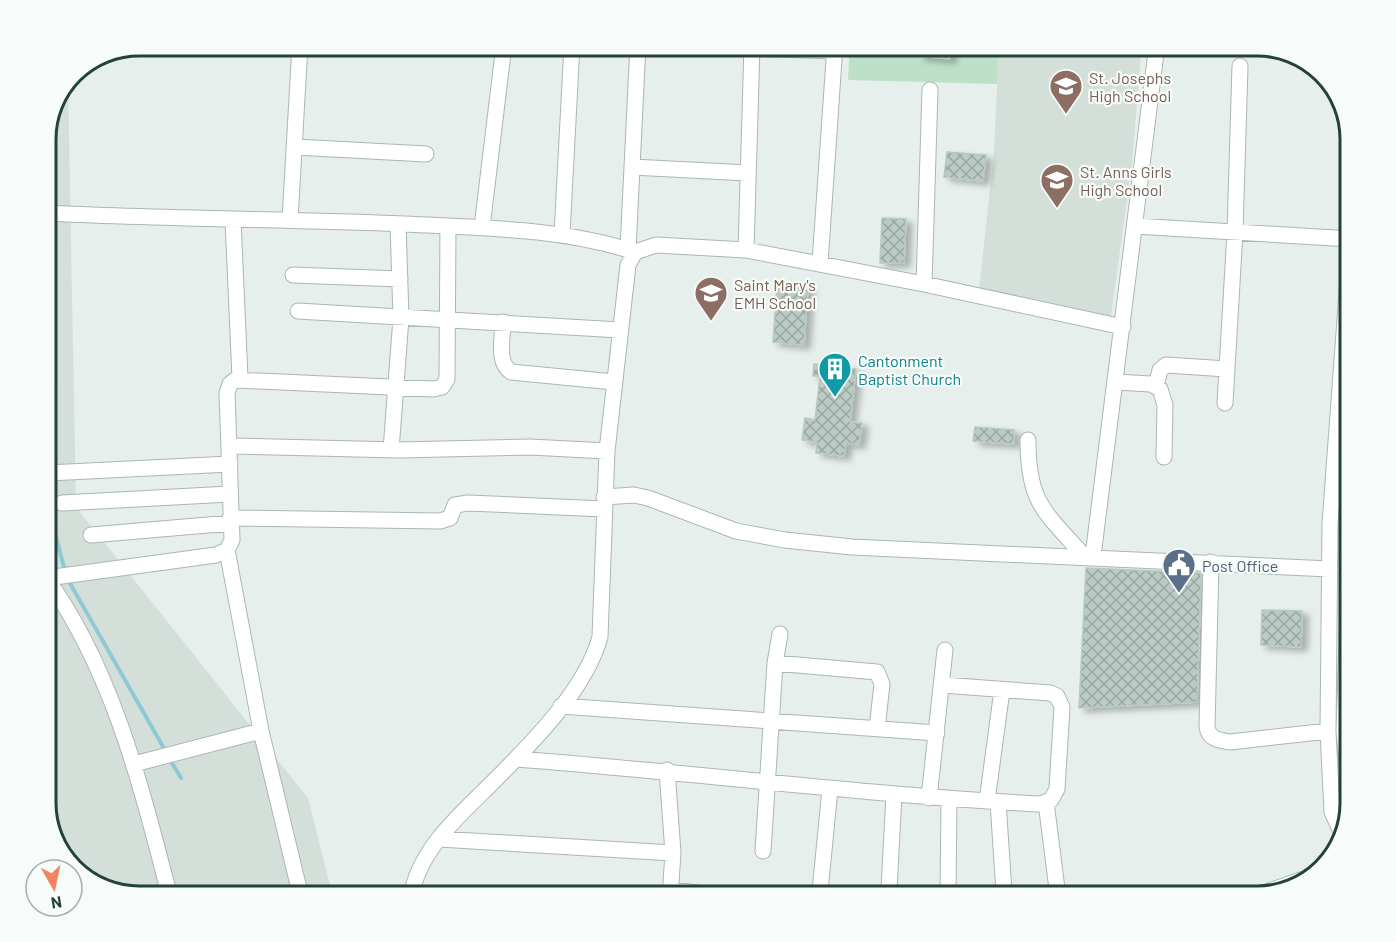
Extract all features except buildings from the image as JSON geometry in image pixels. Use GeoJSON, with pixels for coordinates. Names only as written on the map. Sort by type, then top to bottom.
{"type":"FeatureCollection","features":[{"type":"Feature","properties":{"kind":"street"},"geometry":{"type":"LineString","coordinates":[[290,220],[299,56]]}},
{"type":"Feature","properties":{"kind":"street"},"geometry":{"type":"LineString","coordinates":[[482,227],[503,56]]}},
{"type":"Feature","properties":{"kind":"street"},"geometry":{"type":"LineString","coordinates":[[562,234],[571,56]]}},
{"type":"Feature","properties":{"kind":"street"},"geometry":{"type":"LineString","coordinates":[[415,886],[423,863],[446,829],[516,759],[578,685],[595,658],[600,637],[607,451],[631,250],[637,56]]}},
{"type":"Feature","properties":{"kind":"street"},"geometry":{"type":"LineString","coordinates":[[746,250],[752,56]]}},
{"type":"Feature","properties":{"kind":"street"},"geometry":{"type":"LineString","coordinates":[[820,263],[833,56]]}},
{"type":"Feature","properties":{"kind":"street"},"geometry":{"type":"LineString","coordinates":[[1088,556],[1123,327],[1125,256],[1135,226],[1139,147],[1155,56]]}},
{"type":"Feature","properties":{"kind":"street"},"geometry":{"type":"LineString","coordinates":[[1225,403],[1236,232],[1240,66]]}},
{"type":"Feature","properties":{"kind":"street"},"geometry":{"type":"LineString","coordinates":[[924,284],[930,90]]}},
{"type":"Feature","properties":{"kind":"street"},"geometry":{"type":"LineString","coordinates":[[295,147],[426,153]]}},
{"type":"Feature","properties":{"kind":"street"},"geometry":{"type":"LineString","coordinates":[[632,167],[748,172]]}},
{"type":"Feature","properties":{"kind":"street"},"geometry":{"type":"LineString","coordinates":[[56,213],[482,227],[562,234],[631,250],[656,245],[746,250],[924,284],[1123,327]]}},
{"type":"Feature","properties":{"kind":"street"},"geometry":{"type":"LineString","coordinates":[[233,220],[240,378]]}},
{"type":"Feature","properties":{"kind":"street"},"geometry":{"type":"LineString","coordinates":[[391,450],[401,318],[398,224]]}},
{"type":"Feature","properties":{"kind":"street"},"geometry":{"type":"LineString","coordinates":[[298,886],[261,731],[227,550],[232,540],[228,388],[240,378],[433,389],[445,384],[448,226]]}},
{"type":"Feature","properties":{"kind":"street"},"geometry":{"type":"LineString","coordinates":[[1135,226],[1340,237]]}},
{"type":"Feature","properties":{"kind":"street"},"geometry":{"type":"LineString","coordinates":[[293,275],[400,279]]}},
{"type":"Feature","properties":{"kind":"street"},"geometry":{"type":"LineString","coordinates":[[298,311],[620,330]]}},
{"type":"Feature","properties":{"kind":"street"},"geometry":{"type":"LineString","coordinates":[[503,322],[502,358],[504,365],[511,372],[614,382]]}},
{"type":"Feature","properties":{"kind":"street"},"geometry":{"type":"LineString","coordinates":[[1156,386],[1161,368],[1166,365],[1227,369]]}},
{"type":"Feature","properties":{"kind":"street"},"geometry":{"type":"LineString","coordinates":[[1115,382],[1156,386],[1163,395],[1165,405],[1164,457]]}},
{"type":"Feature","properties":{"kind":"street"},"geometry":{"type":"LineString","coordinates":[[1338,825],[1332,812],[1328,731],[1330,529],[1340,390]]}},
{"type":"Feature","properties":{"kind":"street"},"geometry":{"type":"LineString","coordinates":[[1028,440],[1028,472],[1037,500],[1088,556]]}},
{"type":"Feature","properties":{"kind":"street"},"geometry":{"type":"LineString","coordinates":[[230,446],[391,450],[466,447],[607,451]]}},
{"type":"Feature","properties":{"kind":"street"},"geometry":{"type":"LineString","coordinates":[[56,473],[230,464]]}},
{"type":"Feature","properties":{"kind":"street"},"geometry":{"type":"LineString","coordinates":[[62,503],[230,494]]}},
{"type":"Feature","properties":{"kind":"street"},"geometry":{"type":"LineString","coordinates":[[91,535],[230,521],[440,521],[450,518],[455,505],[468,503],[604,503],[634,495],[648,498],[736,531],[785,540],[852,546],[1330,569]]}},
{"type":"Feature","properties":{"kind":"street"},"geometry":{"type":"LineString","coordinates":[[1330,529],[1340,527]]}},
{"type":"Feature","properties":{"kind":"street"},"geometry":{"type":"LineString","coordinates":[[56,576],[216,555],[227,550]]}},
{"type":"Feature","properties":{"kind":"street"},"geometry":{"type":"LineString","coordinates":[[1211,562],[1208,727],[1210,735],[1230,742],[1328,731]]}},
{"type":"Feature","properties":{"kind":"street"},"geometry":{"type":"LineString","coordinates":[[56,588],[107,688],[134,764],[167,886]]}},
{"type":"Feature","properties":{"kind":"street"},"geometry":{"type":"LineString","coordinates":[[1329,622],[1340,621]]}},
{"type":"Feature","properties":{"kind":"street"},"geometry":{"type":"LineString","coordinates":[[763,851],[775,663],[780,634]]}},
{"type":"Feature","properties":{"kind":"street"},"geometry":{"type":"LineString","coordinates":[[929,798],[945,650]]}},
{"type":"Feature","properties":{"kind":"street"},"geometry":{"type":"LineString","coordinates":[[775,663],[877,672],[882,684],[877,729]]}},
{"type":"Feature","properties":{"kind":"street"},"geometry":{"type":"LineString","coordinates":[[516,759],[667,770],[768,783],[929,798],[1046,802],[1054,796],[1057,789],[1060,701],[1050,693],[943,685]]}},
{"type":"Feature","properties":{"kind":"street"},"geometry":{"type":"LineString","coordinates":[[1002,690],[992,801],[1004,886]]}},
{"type":"Feature","properties":{"kind":"street"},"geometry":{"type":"LineString","coordinates":[[561,706],[937,733]]}},
{"type":"Feature","properties":{"kind":"street"},"geometry":{"type":"LineString","coordinates":[[134,764],[261,731]]}},
{"type":"Feature","properties":{"kind":"street"},"geometry":{"type":"LineString","coordinates":[[667,770],[673,853],[671,886]]}},
{"type":"Feature","properties":{"kind":"street"},"geometry":{"type":"LineString","coordinates":[[820,886],[830,789]]}},
{"type":"Feature","properties":{"kind":"street"},"geometry":{"type":"LineString","coordinates":[[889,886],[894,795]]}},
{"type":"Feature","properties":{"kind":"street"},"geometry":{"type":"LineString","coordinates":[[948,886],[949,799]]}},
{"type":"Feature","properties":{"kind":"street"},"geometry":{"type":"LineString","coordinates":[[1046,802],[1057,886]]}},
{"type":"Feature","properties":{"kind":"street"},"geometry":{"type":"LineString","coordinates":[[439,839],[673,853]]}},
{"type":"Feature","properties":{"kind":"shaded area"},"geometry":{"type":"Polygon","coordinates":[[[998,56],[1141,56],[1132,163],[1111,316],[979,290],[994,153],[998,56]]]}},
{"type":"Feature","properties":{"kind":"shaded area"},"geometry":{"type":"Polygon","coordinates":[[[68,95],[76,507],[308,798],[330,886],[128,886],[102,878],[84,866],[84,858],[76,858],[58,825],[56,809],[56,133],[57,122],[68,95]]]}},
{"type":"Feature","properties":{"kind":"green space"},"geometry":{"type":"Polygon","coordinates":[[[849,56],[998,56],[997,84],[848,80],[849,56]]]}},
{"type":"Feature","properties":{"kind":"waterway"},"geometry":{"type":"LineString","coordinates":[[56,537],[65,571]]}},
{"type":"Feature","properties":{"kind":"waterway"},"geometry":{"type":"LineString","coordinates":[[67,578],[166,752]]}},
{"type":"Feature","properties":{"kind":"waterway"},"geometry":{"type":"LineString","coordinates":[[169,758],[181,778]]}},
{"type":"Feature","properties":{"kind":"place","name":"St. Josephs High School"},"geometry":{"type":"Point","coordinates":[1066,115]}},
{"type":"Feature","properties":{"kind":"place","name":"St. Anns Girls High School"},"geometry":{"type":"Point","coordinates":[1057,209]}},
{"type":"Feature","properties":{"kind":"place","name":"Saint Mary's EMH School"},"geometry":{"type":"Point","coordinates":[711,322]}},
{"type":"Feature","properties":{"kind":"place","name":"Cantonment Baptist Church"},"geometry":{"type":"Point","coordinates":[835,398]}},
{"type":"Feature","properties":{"kind":"place","name":"Post Office"},"geometry":{"type":"Point","coordinates":[1179,594]}}]}
